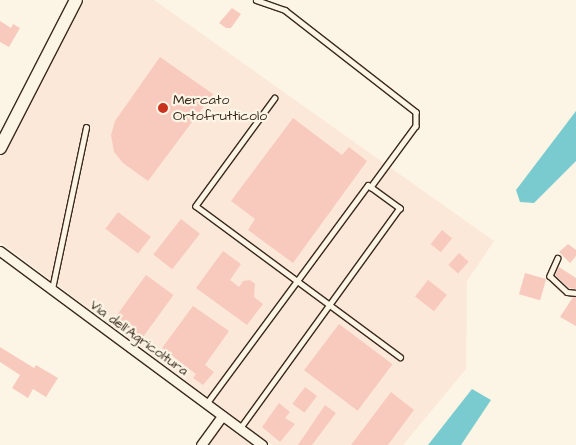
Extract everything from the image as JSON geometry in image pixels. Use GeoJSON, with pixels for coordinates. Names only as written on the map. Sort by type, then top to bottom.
{"type":"FeatureCollection","features":[{"type":"Feature","properties":{"kind":"main road"},"geometry":{"type":"LineString","coordinates":[[0,148],[76,0]]}},
{"type":"Feature","properties":{"kind":"street","name":"Via dell'Agricoltura"},"geometry":{"type":"LineString","coordinates":[[0,251],[262,445]]}},
{"type":"Feature","properties":{"kind":"street"},"geometry":{"type":"LineString","coordinates":[[201,445],[222,416]]}},
{"type":"Feature","properties":{"kind":"lane"},"geometry":{"type":"LineString","coordinates":[[256,0],[285,10],[416,112],[416,126],[371,187]]}},
{"type":"Feature","properties":{"kind":"lane"},"geometry":{"type":"LineString","coordinates":[[275,98],[196,206],[400,357]]}},
{"type":"Feature","properties":{"kind":"lane"},"geometry":{"type":"LineString","coordinates":[[52,291],[86,128]]}},
{"type":"Feature","properties":{"kind":"lane"},"geometry":{"type":"LineString","coordinates":[[206,404],[368,185],[371,187],[400,208],[240,428]]}},
{"type":"Feature","properties":{"kind":"lane"},"geometry":{"type":"LineString","coordinates":[[558,258],[550,276],[567,292],[576,293]]}},
{"type":"Feature","properties":{"kind":"shaded area"},"geometry":{"type":"Polygon","coordinates":[[[85,0],[154,0],[494,241],[467,281],[466,369],[403,445],[272,445],[0,242],[0,158],[85,0]]]}},
{"type":"Feature","properties":{"kind":"shaded area"},"geometry":{"type":"Polygon","coordinates":[[[224,425],[252,445],[209,445],[224,425]]]}},
{"type":"Feature","properties":{"kind":"water"},"geometry":{"type":"Polygon","coordinates":[[[576,111],[576,161],[534,203],[520,202],[516,190],[576,111]]]}},
{"type":"Feature","properties":{"kind":"water"},"geometry":{"type":"Polygon","coordinates":[[[472,389],[491,400],[461,445],[428,445],[472,389]]]}},
{"type":"Feature","properties":{"kind":"building"},"geometry":{"type":"Polygon","coordinates":[[[232,8],[241,14],[231,28],[226,28],[219,23],[232,8]]]}},
{"type":"Feature","properties":{"kind":"building"},"geometry":{"type":"Polygon","coordinates":[[[0,21],[11,28],[13,24],[20,28],[9,47],[0,42],[0,21]]]}},
{"type":"Feature","properties":{"kind":"building","name":"Mercato Ortofrutticolo"},"geometry":{"type":"Polygon","coordinates":[[[160,57],[213,94],[148,181],[123,163],[114,152],[111,135],[115,121],[160,57]]]}},
{"type":"Feature","properties":{"kind":"building"},"geometry":{"type":"Polygon","coordinates":[[[293,118],[342,155],[349,147],[367,161],[293,263],[248,230],[255,219],[231,201],[293,118]]]}},
{"type":"Feature","properties":{"kind":"building"},"geometry":{"type":"Polygon","coordinates":[[[118,212],[151,237],[138,253],[105,229],[118,212]]]}},
{"type":"Feature","properties":{"kind":"building"},"geometry":{"type":"Polygon","coordinates":[[[181,219],[200,234],[172,269],[153,254],[181,219]]]}},
{"type":"Feature","properties":{"kind":"building"},"geometry":{"type":"Polygon","coordinates":[[[442,230],[452,238],[441,252],[431,244],[442,230]]]}},
{"type":"Feature","properties":{"kind":"building"},"geometry":{"type":"Polygon","coordinates":[[[568,244],[576,250],[576,256],[570,263],[559,252],[568,244]]]}},
{"type":"Feature","properties":{"kind":"building"},"geometry":{"type":"Polygon","coordinates":[[[223,251],[241,264],[230,280],[239,287],[243,281],[250,280],[255,284],[254,297],[263,304],[247,325],[196,288],[223,251]]]}},
{"type":"Feature","properties":{"kind":"building"},"geometry":{"type":"Polygon","coordinates":[[[459,253],[469,262],[458,274],[448,265],[459,253]]]}},
{"type":"Feature","properties":{"kind":"building"},"geometry":{"type":"Polygon","coordinates":[[[559,267],[576,278],[576,289],[569,288],[555,275],[559,267]]]}},
{"type":"Feature","properties":{"kind":"building"},"geometry":{"type":"Polygon","coordinates":[[[525,273],[546,279],[540,300],[519,294],[525,273]]]}},
{"type":"Feature","properties":{"kind":"building"},"geometry":{"type":"Polygon","coordinates":[[[146,275],[174,295],[141,339],[114,319],[146,275]]]}},
{"type":"Feature","properties":{"kind":"building"},"geometry":{"type":"Polygon","coordinates":[[[428,280],[447,295],[434,311],[415,297],[428,280]]]}},
{"type":"Feature","properties":{"kind":"building"},"geometry":{"type":"Polygon","coordinates":[[[573,297],[576,297],[576,326],[560,317],[573,297]]]}},
{"type":"Feature","properties":{"kind":"building"},"geometry":{"type":"Polygon","coordinates":[[[193,306],[229,331],[205,365],[214,372],[203,385],[193,378],[196,374],[162,348],[193,306]]]}},
{"type":"Feature","properties":{"kind":"building"},"geometry":{"type":"Polygon","coordinates":[[[339,324],[393,364],[358,411],[304,370],[339,324]]]}},
{"type":"Feature","properties":{"kind":"building"},"geometry":{"type":"Polygon","coordinates":[[[0,347],[34,368],[36,365],[58,378],[46,397],[33,389],[28,398],[12,388],[20,375],[0,362],[0,347]]]}},
{"type":"Feature","properties":{"kind":"building"},"geometry":{"type":"Polygon","coordinates":[[[305,387],[317,396],[304,413],[292,404],[305,387]]]}},
{"type":"Feature","properties":{"kind":"building"},"geometry":{"type":"Polygon","coordinates":[[[391,392],[414,410],[388,445],[351,445],[391,392]]]}},
{"type":"Feature","properties":{"kind":"building"},"geometry":{"type":"Polygon","coordinates":[[[279,403],[290,412],[285,418],[295,424],[280,442],[262,427],[279,403]]]}},
{"type":"Feature","properties":{"kind":"building"},"geometry":{"type":"Polygon","coordinates":[[[325,405],[336,413],[312,445],[298,445],[325,405]]]}},
{"type":"Feature","properties":{"kind":"place","name":"Mercato Ortofrutticolo"},"geometry":{"type":"Point","coordinates":[163,108]}}]}
